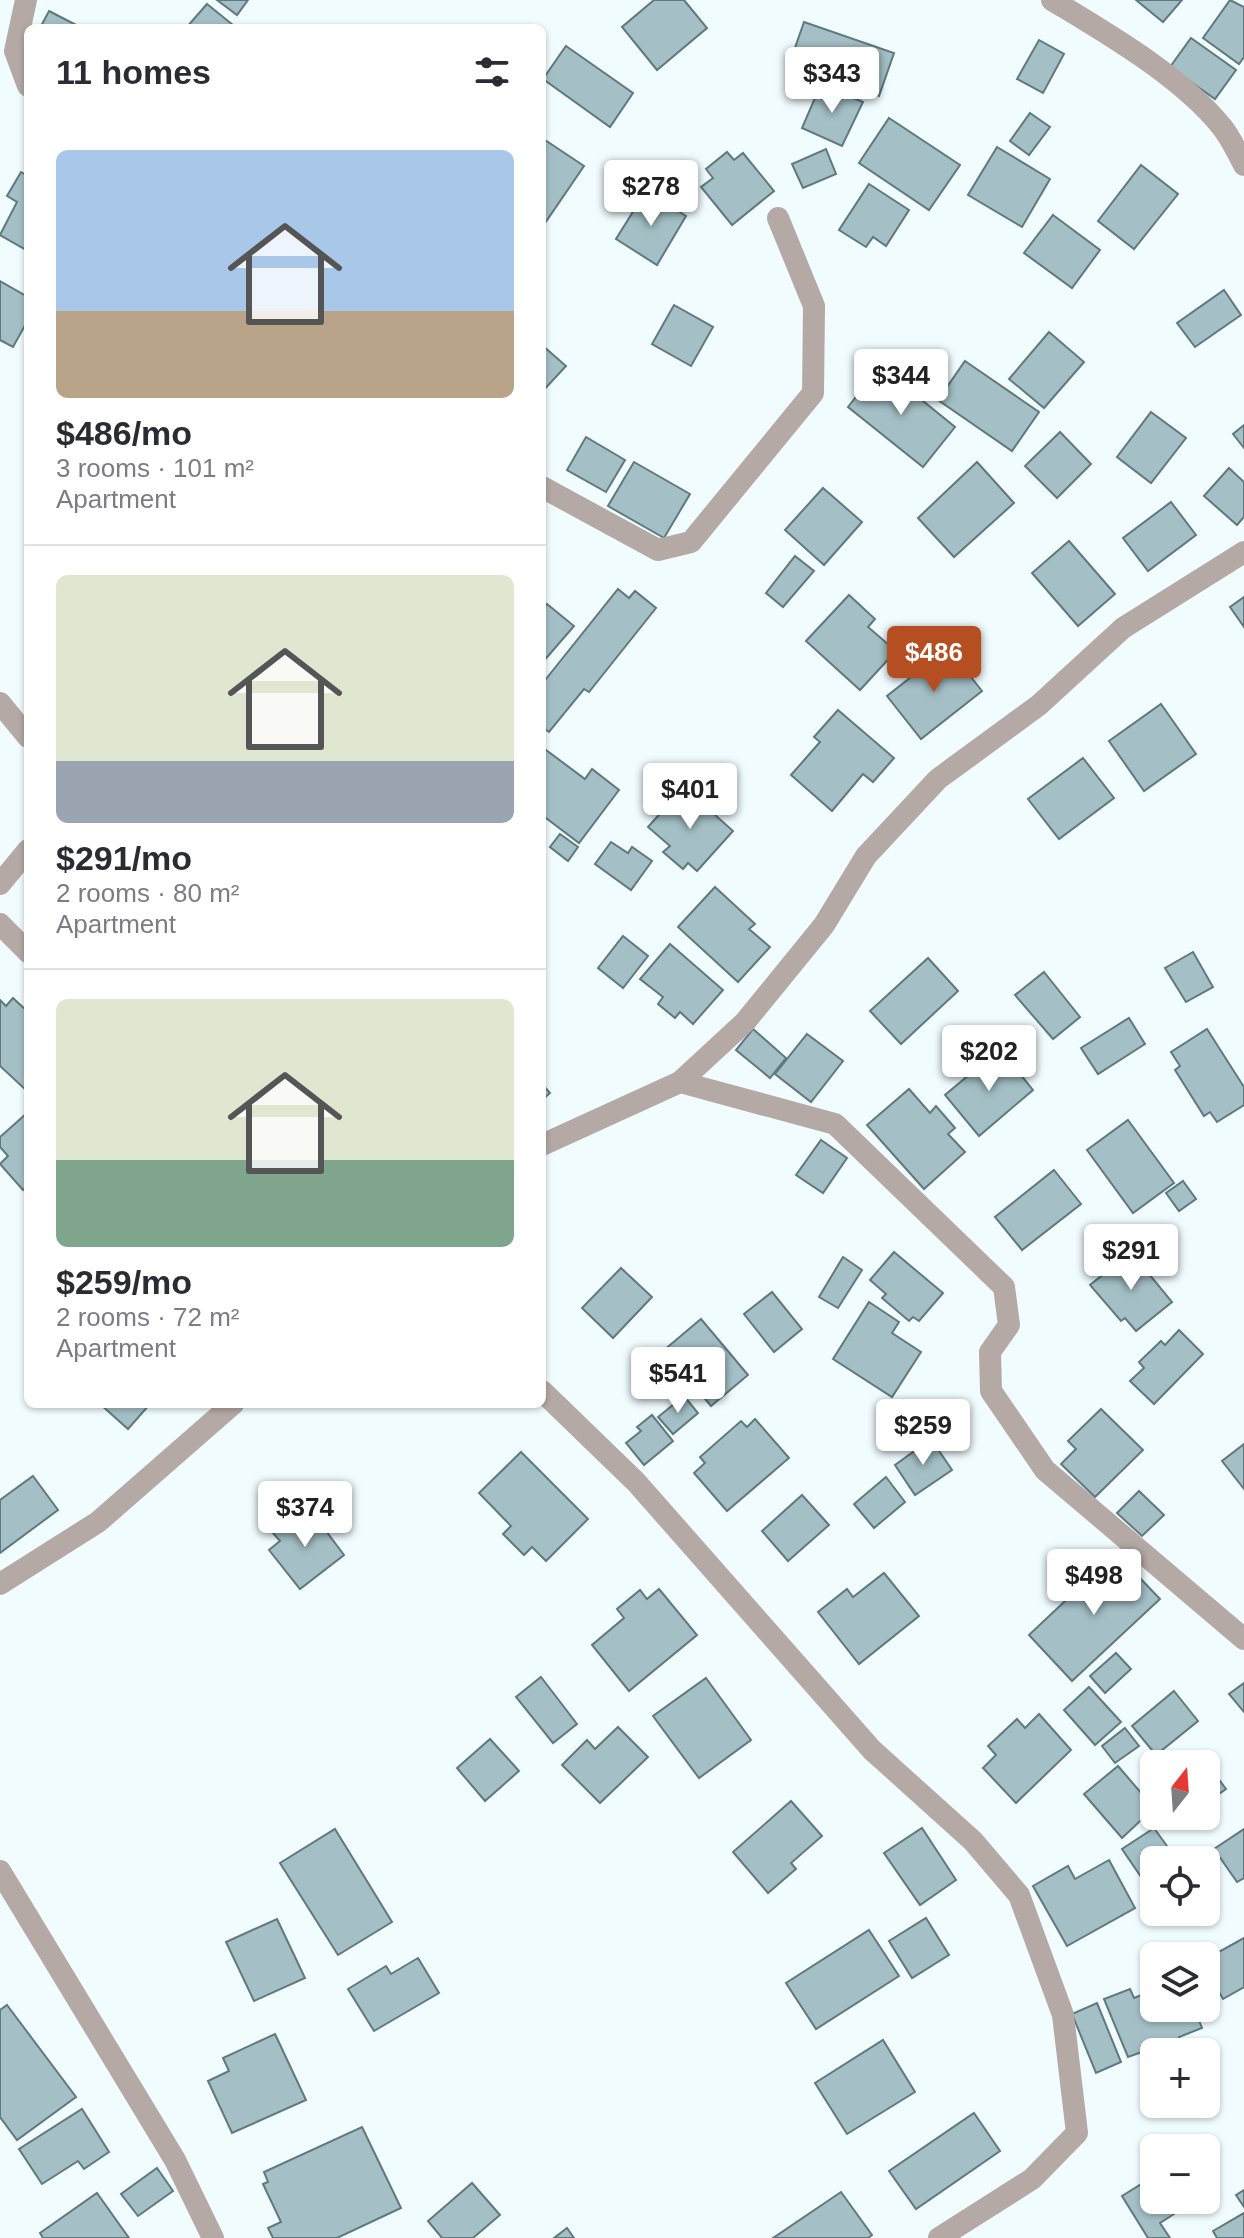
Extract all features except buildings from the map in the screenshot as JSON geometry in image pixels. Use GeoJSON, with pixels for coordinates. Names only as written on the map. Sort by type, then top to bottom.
{"type":"FeatureCollection","features":[{"type":"Feature","properties":{"kind":"street"},"geometry":{"type":"LineString","coordinates":[[24,79],[7,48],[26,0]]}},
{"type":"Feature","properties":{"kind":"street"},"geometry":{"type":"LineString","coordinates":[[1052,0],[1198,101],[1224,129],[1244,165]]}},
{"type":"Feature","properties":{"kind":"street"},"geometry":{"type":"LineString","coordinates":[[546,489],[658,550],[691,542],[813,393],[814,306],[778,218]]}},
{"type":"Feature","properties":{"kind":"street"},"geometry":{"type":"LineString","coordinates":[[546,1143],[680,1082],[745,1022],[824,925],[866,856],[938,779],[1039,705],[1123,628],[1244,552]]}},
{"type":"Feature","properties":{"kind":"street"},"geometry":{"type":"LineString","coordinates":[[0,703],[24,732]]}},
{"type":"Feature","properties":{"kind":"street"},"geometry":{"type":"LineString","coordinates":[[0,884],[24,855]]}},
{"type":"Feature","properties":{"kind":"street"},"geometry":{"type":"LineString","coordinates":[[0,924],[24,948]]}},
{"type":"Feature","properties":{"kind":"street"},"geometry":{"type":"LineString","coordinates":[[680,1082],[835,1124],[1004,1287],[1009,1325],[990,1352],[991,1391],[1045,1470],[1244,1639]]}},
{"type":"Feature","properties":{"kind":"street"},"geometry":{"type":"LineString","coordinates":[[546,1395],[636,1482],[872,1750],[973,1841],[1019,1895],[1063,2015],[1077,2133],[1032,2179],[950,2235]]}},
{"type":"Feature","properties":{"kind":"street"},"geometry":{"type":"LineString","coordinates":[[0,1584],[98,1522],[228,1408]]}},
{"type":"Feature","properties":{"kind":"street"},"geometry":{"type":"LineString","coordinates":[[0,1871],[175,2160],[213,2238]]}}]}
